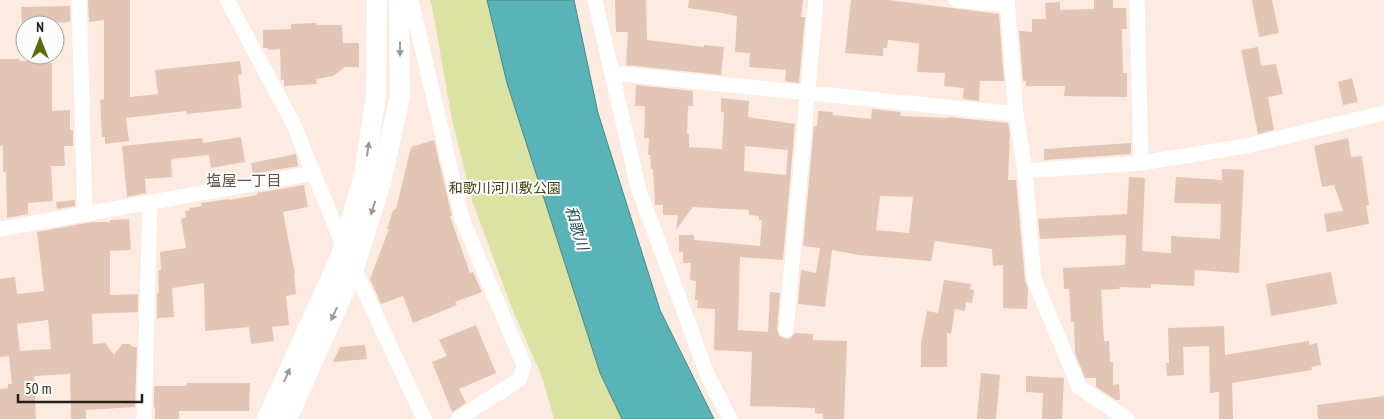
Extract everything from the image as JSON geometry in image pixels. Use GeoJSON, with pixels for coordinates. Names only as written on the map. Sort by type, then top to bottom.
{"type":"FeatureCollection","features":[{"type":"Feature","properties":{"kind":"street"},"geometry":{"type":"LineString","coordinates":[[78,0],[85,214]]}},
{"type":"Feature","properties":{"kind":"street"},"geometry":{"type":"LineString","coordinates":[[228,0],[292,121],[344,247],[424,419]]}},
{"type":"Feature","properties":{"kind":"street"},"geometry":{"type":"LineString","coordinates":[[267,419],[344,247],[364,175],[376,96],[377,0]]}},
{"type":"Feature","properties":{"kind":"street"},"geometry":{"type":"LineString","coordinates":[[287,419],[354,269],[381,182],[400,96],[399,0]]}},
{"type":"Feature","properties":{"kind":"street"},"geometry":{"type":"LineString","coordinates":[[411,0],[462,219],[524,365],[520,380],[458,419]]}},
{"type":"Feature","properties":{"kind":"street"},"geometry":{"type":"LineString","coordinates":[[595,0],[638,186],[707,374],[730,419]]}},
{"type":"Feature","properties":{"kind":"street"},"geometry":{"type":"LineString","coordinates":[[786,330],[816,0]]}},
{"type":"Feature","properties":{"kind":"street"},"geometry":{"type":"LineString","coordinates":[[956,0],[1008,2],[1016,114],[1025,171],[1034,279],[1079,386],[1127,419]]}},
{"type":"Feature","properties":{"kind":"street"},"geometry":{"type":"LineString","coordinates":[[1137,0],[1141,163]]}},
{"type":"Feature","properties":{"kind":"street"},"geometry":{"type":"LineString","coordinates":[[612,73],[1016,114]]}},
{"type":"Feature","properties":{"kind":"street"},"geometry":{"type":"LineString","coordinates":[[1025,171],[1141,163],[1246,146],[1384,113]]}},
{"type":"Feature","properties":{"kind":"street"},"geometry":{"type":"LineString","coordinates":[[0,229],[314,173]]}},
{"type":"Feature","properties":{"kind":"street"},"geometry":{"type":"LineString","coordinates":[[144,419],[150,202]]}},
{"type":"Feature","properties":{"kind":"green space","name":"和歌川河川敷公園"},"geometry":{"type":"Polygon","coordinates":[[[430,0],[487,0],[507,83],[600,373],[622,419],[554,419],[542,377],[511,306],[472,200],[452,120],[430,0]]]}},
{"type":"Feature","properties":{"kind":"water","name":"和歌川"},"geometry":{"type":"Polygon","coordinates":[[[487,0],[574,0],[598,113],[660,310],[714,419],[622,419],[600,373],[507,83],[487,0]]]}},
{"type":"Feature","properties":{"kind":"building"},"geometry":{"type":"Polygon","coordinates":[[[88,0],[130,0],[130,97],[158,94],[155,70],[240,61],[242,74],[238,75],[242,108],[187,114],[186,111],[126,118],[129,141],[105,144],[105,137],[102,137],[100,100],[104,99],[104,20],[89,22],[88,0]]]}},
{"type":"Feature","properties":{"kind":"building"},"geometry":{"type":"Polygon","coordinates":[[[615,0],[646,0],[647,40],[704,47],[704,45],[724,47],[721,75],[626,65],[628,32],[616,32],[615,0]]]}},
{"type":"Feature","properties":{"kind":"building"},"geometry":{"type":"Polygon","coordinates":[[[689,0],[803,0],[801,17],[805,17],[799,83],[785,81],[786,70],[749,67],[750,53],[735,52],[737,16],[688,8],[689,0]]]}},
{"type":"Feature","properties":{"kind":"building"},"geometry":{"type":"Polygon","coordinates":[[[851,0],[889,0],[999,14],[1004,81],[980,81],[979,101],[963,99],[964,88],[944,86],[945,73],[917,72],[919,44],[917,43],[888,40],[887,48],[883,48],[883,56],[845,53],[851,0]]]}},
{"type":"Feature","properties":{"kind":"building"},"geometry":{"type":"Polygon","coordinates":[[[1094,0],[1113,0],[1113,8],[1126,8],[1127,29],[1122,29],[1123,73],[1127,73],[1127,97],[1064,96],[1065,86],[1026,86],[1026,81],[1023,81],[1019,31],[1032,32],[1032,19],[1046,19],[1045,3],[1060,2],[1060,10],[1094,9],[1094,0]]]}},
{"type":"Feature","properties":{"kind":"building"},"geometry":{"type":"Polygon","coordinates":[[[1252,0],[1272,0],[1279,33],[1259,37],[1252,0]]]}},
{"type":"Feature","properties":{"kind":"building"},"geometry":{"type":"Polygon","coordinates":[[[70,6],[70,22],[65,22],[65,15],[21,15],[21,7],[70,6]]]}},
{"type":"Feature","properties":{"kind":"building"},"geometry":{"type":"Polygon","coordinates":[[[316,23],[317,25],[342,25],[343,43],[359,43],[359,67],[345,67],[333,76],[316,79],[317,84],[284,86],[284,80],[281,80],[280,49],[268,50],[268,48],[263,48],[263,30],[291,29],[291,24],[316,23]]]}},
{"type":"Feature","properties":{"kind":"building"},"geometry":{"type":"Polygon","coordinates":[[[1258,47],[1261,66],[1276,64],[1283,94],[1268,97],[1274,130],[1258,134],[1241,50],[1258,47]]]}},
{"type":"Feature","properties":{"kind":"building"},"geometry":{"type":"Polygon","coordinates":[[[0,59],[15,59],[15,65],[52,65],[52,111],[70,110],[70,130],[73,130],[73,146],[64,146],[65,166],[51,166],[53,201],[28,203],[28,214],[7,218],[6,172],[3,172],[3,146],[0,146],[0,59]]]}},
{"type":"Feature","properties":{"kind":"building"},"geometry":{"type":"Polygon","coordinates":[[[1352,78],[1358,102],[1343,105],[1338,82],[1352,78]]]}},
{"type":"Feature","properties":{"kind":"building"},"geometry":{"type":"Polygon","coordinates":[[[636,85],[693,91],[693,106],[688,106],[687,134],[689,134],[689,147],[722,149],[724,112],[721,112],[721,98],[749,101],[748,117],[795,124],[783,260],[740,257],[738,330],[768,332],[770,292],[780,293],[777,329],[780,337],[789,339],[795,333],[813,334],[813,340],[847,341],[844,419],[823,419],[823,414],[815,413],[815,408],[750,406],[752,352],[714,350],[715,309],[697,308],[698,300],[695,300],[696,281],[690,280],[691,263],[683,263],[683,252],[679,252],[679,235],[694,235],[694,240],[760,246],[762,220],[759,220],[759,216],[749,215],[749,210],[693,207],[676,230],[678,215],[663,215],[663,205],[655,205],[653,169],[651,169],[650,155],[648,155],[649,138],[644,138],[645,106],[635,106],[636,85]],[[745,146],[744,171],[786,175],[788,150],[745,146]]]}},
{"type":"Feature","properties":{"kind":"building"},"geometry":{"type":"Polygon","coordinates":[[[872,109],[901,112],[900,116],[948,117],[1008,123],[1010,134],[1008,180],[1016,180],[1025,280],[1028,289],[1027,309],[1003,308],[1003,265],[993,266],[992,249],[935,241],[931,261],[859,255],[832,250],[825,307],[798,304],[801,270],[816,273],[820,248],[803,246],[814,126],[817,126],[818,111],[833,112],[832,115],[871,119],[872,109]],[[880,196],[876,230],[909,233],[913,197],[880,196]]]}},
{"type":"Feature","properties":{"kind":"building"},"geometry":{"type":"Polygon","coordinates":[[[241,137],[245,162],[211,168],[209,155],[171,159],[172,177],[145,179],[146,193],[127,197],[122,146],[202,138],[203,143],[241,137]]]}},
{"type":"Feature","properties":{"kind":"building"},"geometry":{"type":"Polygon","coordinates":[[[1348,138],[1351,157],[1362,156],[1369,205],[1366,205],[1369,224],[1327,232],[1324,214],[1343,211],[1334,185],[1322,187],[1314,146],[1348,138]]]}},
{"type":"Feature","properties":{"kind":"building"},"geometry":{"type":"Polygon","coordinates":[[[434,140],[452,216],[450,216],[470,273],[473,272],[482,292],[455,302],[457,305],[413,323],[403,296],[381,304],[370,279],[389,229],[387,229],[393,210],[396,209],[411,147],[434,140]]]}},
{"type":"Feature","properties":{"kind":"building"},"geometry":{"type":"Polygon","coordinates":[[[1131,143],[1131,154],[1044,160],[1044,149],[1131,143]]]}},
{"type":"Feature","properties":{"kind":"building"},"geometry":{"type":"Polygon","coordinates":[[[296,154],[298,166],[253,174],[251,163],[296,154]]]}},
{"type":"Feature","properties":{"kind":"building"},"geometry":{"type":"Polygon","coordinates":[[[1222,169],[1244,170],[1239,273],[1195,270],[1194,286],[1151,284],[1151,288],[1119,287],[1120,289],[1101,290],[1104,341],[1109,341],[1110,362],[1113,362],[1113,385],[1119,384],[1120,400],[1116,400],[1096,387],[1096,378],[1085,378],[1075,353],[1074,322],[1071,322],[1069,289],[1064,289],[1063,268],[1125,265],[1126,235],[1040,239],[1038,219],[1127,214],[1129,177],[1145,178],[1142,251],[1171,253],[1171,236],[1220,239],[1221,204],[1174,203],[1176,177],[1222,180],[1222,169]]]}},
{"type":"Feature","properties":{"kind":"building"},"geometry":{"type":"Polygon","coordinates":[[[304,185],[308,207],[283,212],[295,274],[296,294],[286,296],[289,325],[272,327],[274,341],[251,344],[249,327],[205,331],[204,283],[172,288],[174,317],[157,318],[158,271],[161,270],[160,252],[186,248],[181,219],[186,217],[185,211],[202,206],[201,203],[229,200],[304,185]]]}},
{"type":"Feature","properties":{"kind":"building"},"geometry":{"type":"Polygon","coordinates":[[[75,200],[75,206],[57,209],[56,202],[75,200]]]}},
{"type":"Feature","properties":{"kind":"building"},"geometry":{"type":"Polygon","coordinates":[[[129,219],[131,250],[110,251],[110,295],[138,294],[138,312],[92,314],[93,344],[105,343],[114,355],[122,344],[130,344],[133,347],[137,347],[135,407],[86,410],[86,419],[71,419],[70,374],[34,376],[36,419],[0,419],[0,389],[8,388],[8,384],[12,384],[9,356],[0,357],[0,279],[15,277],[17,294],[44,291],[37,232],[92,222],[110,222],[110,220],[129,219]],[[48,320],[17,324],[20,351],[51,349],[48,320]]]}},
{"type":"Feature","properties":{"kind":"building"},"geometry":{"type":"Polygon","coordinates":[[[1331,272],[1337,304],[1271,316],[1266,284],[1331,272]]]}},
{"type":"Feature","properties":{"kind":"building"},"geometry":{"type":"Polygon","coordinates":[[[944,280],[971,284],[970,289],[974,290],[972,303],[966,302],[965,311],[955,309],[951,334],[947,333],[947,367],[921,367],[921,343],[927,311],[938,313],[944,280]]]}},
{"type":"Feature","properties":{"kind":"building"},"geometry":{"type":"Polygon","coordinates":[[[476,325],[496,373],[459,389],[466,403],[452,412],[432,362],[447,356],[439,340],[476,325]]]}},
{"type":"Feature","properties":{"kind":"building"},"geometry":{"type":"Polygon","coordinates":[[[1224,326],[1225,355],[1309,341],[1309,345],[1317,343],[1321,365],[1311,367],[1312,370],[1232,383],[1233,419],[1219,419],[1219,392],[1210,393],[1209,346],[1183,347],[1184,375],[1167,376],[1166,363],[1169,363],[1168,328],[1224,326]]]}},
{"type":"Feature","properties":{"kind":"building"},"geometry":{"type":"Polygon","coordinates":[[[365,345],[367,359],[333,362],[340,347],[365,345]]]}},
{"type":"Feature","properties":{"kind":"building"},"geometry":{"type":"Polygon","coordinates":[[[981,373],[1000,375],[996,419],[977,419],[981,373]]]}},
{"type":"Feature","properties":{"kind":"building"},"geometry":{"type":"Polygon","coordinates":[[[1026,376],[1064,378],[1062,419],[1042,419],[1043,393],[1026,392],[1026,376]]]}},
{"type":"Feature","properties":{"kind":"building"},"geometry":{"type":"Polygon","coordinates":[[[187,383],[250,383],[249,411],[179,411],[179,419],[155,419],[154,386],[187,386],[187,383]]]}},
{"type":"Feature","properties":{"kind":"building"},"geometry":{"type":"Polygon","coordinates":[[[1384,396],[1384,419],[1318,419],[1317,405],[1384,396]]]}},
{"type":"Feature","properties":{"kind":"district","name":"塩屋一丁目"},"geometry":{"type":"Point","coordinates":[244,180]}}]}
